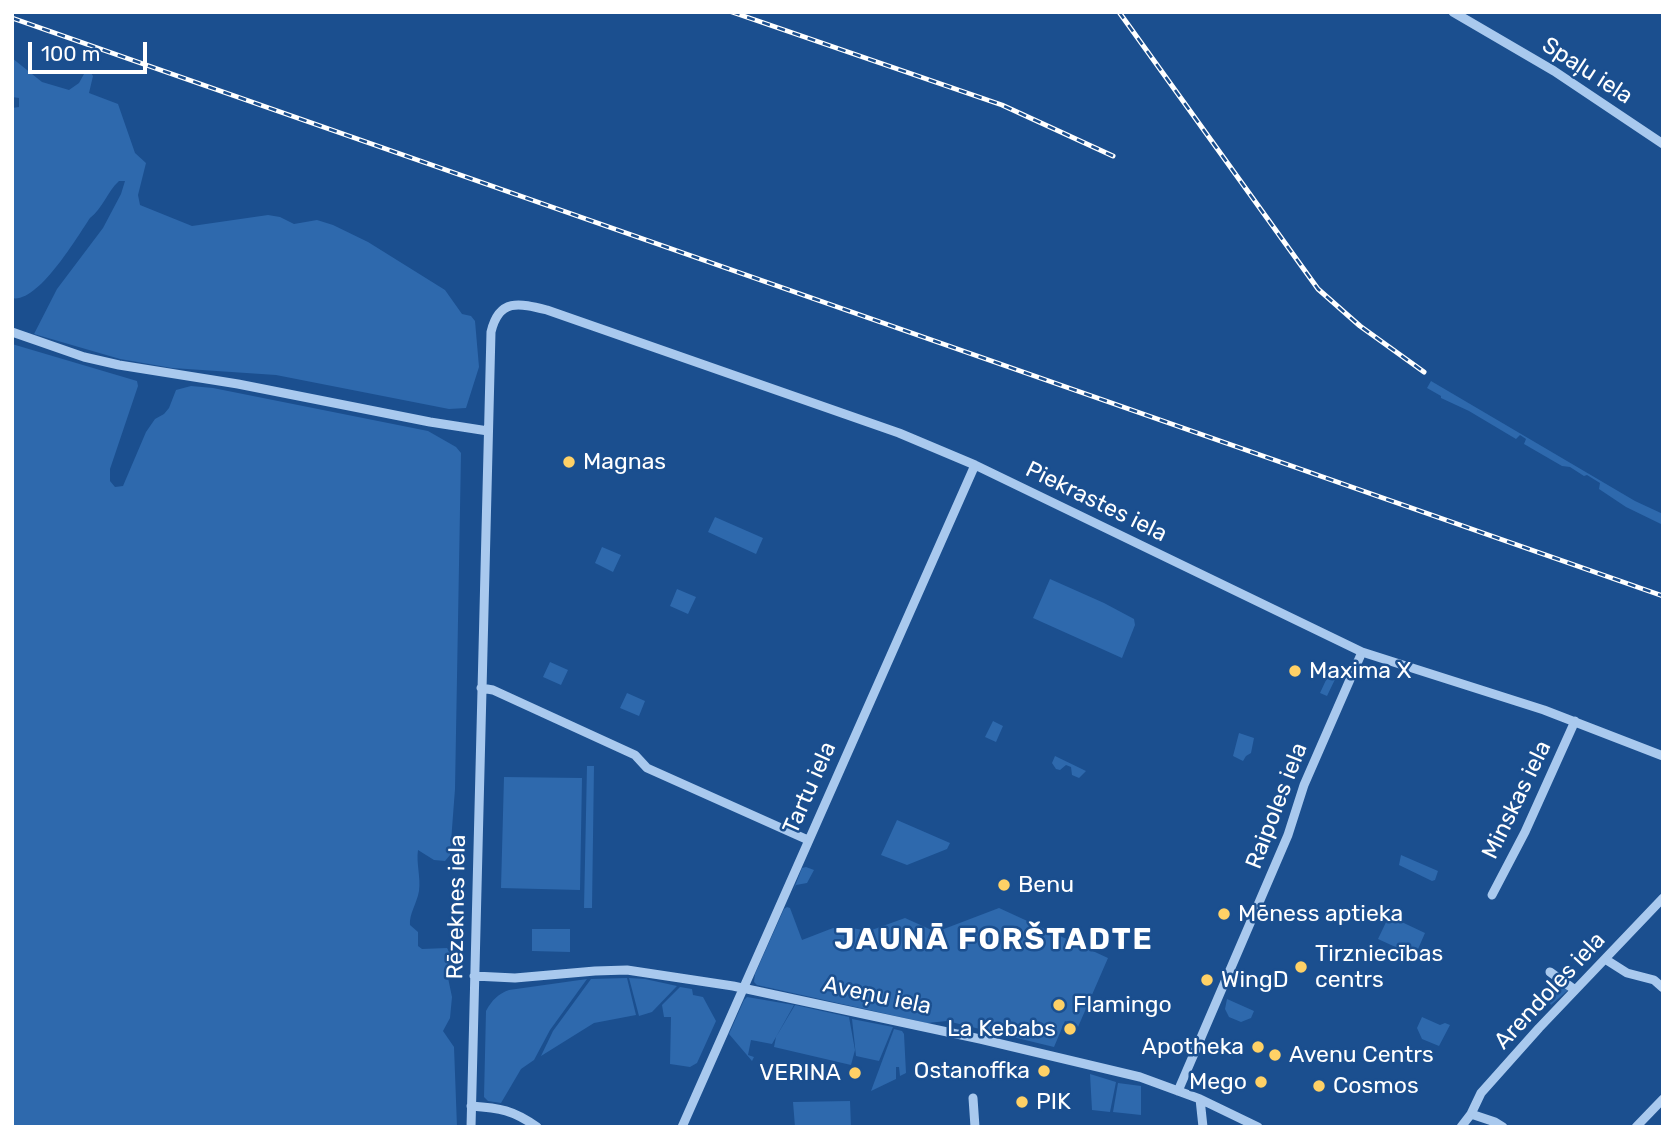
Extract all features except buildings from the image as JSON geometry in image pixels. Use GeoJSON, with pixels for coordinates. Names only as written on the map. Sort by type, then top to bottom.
{"type":"FeatureCollection","features":[{"type":"Feature","properties":{"kind":"street","name":"Spaļu iela"},"geometry":{"type":"LineString","coordinates":[[1453,12],[1554,71],[1663,144]]}},
{"type":"Feature","properties":{"kind":"street","name":"Piekrastes iela"},"geometry":{"type":"LineString","coordinates":[[506,307],[531,306],[547,310],[899,432],[975,465],[1362,652],[1575,721],[1663,756]]}},
{"type":"Feature","properties":{"kind":"street","name":"Rēzeknes iela"},"geometry":{"type":"LineString","coordinates":[[471,1127],[491,332],[498,313],[506,307]]}},
{"type":"Feature","properties":{"kind":"street"},"geometry":{"type":"LineString","coordinates":[[12,332],[72,353],[119,365],[238,384],[488,431]]}},
{"type":"Feature","properties":{"kind":"street","name":"Tartu iela"},"geometry":{"type":"LineString","coordinates":[[682,1127],[975,465]]}},
{"type":"Feature","properties":{"kind":"street","name":"Raipoles iela"},"geometry":{"type":"LineString","coordinates":[[1178,1091],[1288,835],[1304,785],[1362,652]]}},
{"type":"Feature","properties":{"kind":"street"},"geometry":{"type":"LineString","coordinates":[[481,688],[493,690],[635,755],[647,768],[808,840]]}},
{"type":"Feature","properties":{"kind":"street","name":"Minskas iela"},"geometry":{"type":"LineString","coordinates":[[1492,895],[1525,832],[1575,721]]}},
{"type":"Feature","properties":{"kind":"street","name":"Arendoles iela"},"geometry":{"type":"LineString","coordinates":[[1471,1114],[1481,1093],[1663,898]]}},
{"type":"Feature","properties":{"kind":"street"},"geometry":{"type":"LineString","coordinates":[[1605,959],[1627,973],[1654,980],[1663,988]]}},
{"type":"Feature","properties":{"kind":"street","name":"Aveņu iela"},"geometry":{"type":"LineString","coordinates":[[474,976],[515,978],[627,970],[743,988],[1092,1064],[1140,1077],[1200,1099],[1258,1127]]}},
{"type":"Feature","properties":{"kind":"street"},"geometry":{"type":"LineString","coordinates":[[1550,972],[1575,990]]}},
{"type":"Feature","properties":{"kind":"street"},"geometry":{"type":"LineString","coordinates":[[972,1098],[975,1127]]}},
{"type":"Feature","properties":{"kind":"street"},"geometry":{"type":"LineString","coordinates":[[1200,1099],[1203,1127]]}},
{"type":"Feature","properties":{"kind":"street"},"geometry":{"type":"LineString","coordinates":[[1636,1127],[1663,1100]]}},
{"type":"Feature","properties":{"kind":"street"},"geometry":{"type":"LineString","coordinates":[[471,1106],[518,1114],[537,1127]]}},
{"type":"Feature","properties":{"kind":"street"},"geometry":{"type":"LineString","coordinates":[[1461,1127],[1471,1114],[1503,1127]]}},
{"type":"Feature","properties":{"kind":"shaded area"},"geometry":{"type":"Polygon","coordinates":[[[12,58],[42,82],[69,90],[79,83],[84,74],[91,73],[93,76],[89,93],[118,104],[135,153],[146,163],[138,195],[140,205],[192,226],[268,215],[294,224],[317,220],[368,242],[445,290],[462,314],[471,316],[475,321],[479,367],[466,408],[449,409],[276,375],[172,368],[120,359],[34,334],[57,289],[103,228],[125,181],[119,181],[115,185],[45,280],[22,297],[12,298],[12,108],[19,107],[19,98],[12,97],[12,58]]]}},
{"type":"Feature","properties":{"kind":"shaded area"},"geometry":{"type":"Polygon","coordinates":[[[12,344],[137,381],[138,386],[110,469],[110,481],[115,487],[123,486],[146,432],[155,419],[169,408],[176,390],[191,386],[213,388],[428,431],[456,447],[461,453],[455,789],[450,855],[445,861],[434,860],[418,850],[419,891],[410,921],[410,925],[418,932],[418,946],[422,949],[447,948],[451,955],[447,973],[452,997],[450,1018],[443,1031],[454,1047],[457,1127],[12,1127],[12,344]]]}},
{"type":"Feature","properties":{"kind":"shaded area"},"geometry":{"type":"Polygon","coordinates":[[[1431,381],[1635,501],[1663,514],[1663,525],[1626,507],[1599,489],[1600,483],[1587,475],[1562,466],[1524,444],[1526,439],[1520,435],[1516,439],[1441,398],[1427,388],[1431,381]]]}},
{"type":"Feature","properties":{"kind":"shaded area"},"geometry":{"type":"Polygon","coordinates":[[[715,517],[763,538],[756,554],[708,532],[715,517]]]}},
{"type":"Feature","properties":{"kind":"shaded area"},"geometry":{"type":"Polygon","coordinates":[[[602,547],[621,555],[613,572],[595,563],[602,547]]]}},
{"type":"Feature","properties":{"kind":"shaded area"},"geometry":{"type":"Polygon","coordinates":[[[1050,579],[1134,619],[1135,625],[1122,658],[1033,618],[1050,579]]]}},
{"type":"Feature","properties":{"kind":"shaded area"},"geometry":{"type":"Polygon","coordinates":[[[677,589],[696,597],[688,614],[670,606],[677,589]]]}},
{"type":"Feature","properties":{"kind":"shaded area"},"geometry":{"type":"Polygon","coordinates":[[[550,662],[568,670],[561,685],[543,677],[550,662]]]}},
{"type":"Feature","properties":{"kind":"shaded area"},"geometry":{"type":"Polygon","coordinates":[[[1333,665],[1339,671],[1327,696],[1320,693],[1333,665]]]}},
{"type":"Feature","properties":{"kind":"shaded area"},"geometry":{"type":"Polygon","coordinates":[[[627,693],[645,701],[639,716],[620,708],[627,693]]]}},
{"type":"Feature","properties":{"kind":"shaded area"},"geometry":{"type":"Polygon","coordinates":[[[993,721],[1003,726],[996,742],[985,737],[993,721]]]}},
{"type":"Feature","properties":{"kind":"shaded area"},"geometry":{"type":"Polygon","coordinates":[[[1239,733],[1254,738],[1251,753],[1243,761],[1233,756],[1239,733]]]}},
{"type":"Feature","properties":{"kind":"shaded area"},"geometry":{"type":"Polygon","coordinates":[[[1055,756],[1086,771],[1079,778],[1072,775],[1071,767],[1066,765],[1060,770],[1056,769],[1052,763],[1055,756]]]}},
{"type":"Feature","properties":{"kind":"shaded area"},"geometry":{"type":"Polygon","coordinates":[[[587,766],[594,766],[592,908],[584,908],[587,766]]]}},
{"type":"Feature","properties":{"kind":"shaded area"},"geometry":{"type":"Polygon","coordinates":[[[504,777],[582,778],[580,890],[501,888],[504,777]]]}},
{"type":"Feature","properties":{"kind":"shaded area"},"geometry":{"type":"Polygon","coordinates":[[[897,820],[950,843],[947,849],[907,865],[881,855],[897,820]]]}},
{"type":"Feature","properties":{"kind":"shaded area"},"geometry":{"type":"Polygon","coordinates":[[[1401,855],[1438,871],[1435,880],[1399,865],[1401,855]]]}},
{"type":"Feature","properties":{"kind":"shaded area"},"geometry":{"type":"Polygon","coordinates":[[[802,868],[814,870],[807,883],[796,885],[793,891],[802,868]]]}},
{"type":"Feature","properties":{"kind":"shaded area"},"geometry":{"type":"Polygon","coordinates":[[[787,907],[790,908],[802,940],[833,928],[869,931],[905,918],[936,932],[999,908],[1108,958],[1078,1027],[1065,1021],[1054,1047],[947,1021],[927,1023],[757,985],[754,982],[755,974],[787,907]]]}},
{"type":"Feature","properties":{"kind":"shaded area"},"geometry":{"type":"Polygon","coordinates":[[[1389,916],[1425,933],[1415,956],[1378,939],[1389,916]]]}},
{"type":"Feature","properties":{"kind":"shaded area"},"geometry":{"type":"Polygon","coordinates":[[[532,929],[570,929],[570,952],[532,951],[532,929]]]}},
{"type":"Feature","properties":{"kind":"shaded area"},"geometry":{"type":"Polygon","coordinates":[[[627,978],[636,1015],[594,1023],[541,1056],[553,1031],[591,979],[627,978]]]}},
{"type":"Feature","properties":{"kind":"shaded area"},"geometry":{"type":"Polygon","coordinates":[[[629,978],[677,986],[652,1012],[639,1016],[629,978]]]}},
{"type":"Feature","properties":{"kind":"shaded area"},"geometry":{"type":"Polygon","coordinates":[[[587,979],[550,1030],[534,1060],[521,1069],[501,1103],[488,1101],[484,1097],[486,1011],[493,1001],[509,990],[587,979]]]}},
{"type":"Feature","properties":{"kind":"shaded area"},"geometry":{"type":"Polygon","coordinates":[[[1554,980],[1567,988],[1567,991],[1551,1005],[1548,1000],[1554,980]]]}},
{"type":"Feature","properties":{"kind":"shaded area"},"geometry":{"type":"Polygon","coordinates":[[[680,987],[692,989],[693,995],[703,997],[716,1021],[697,1063],[690,1067],[670,1064],[671,1017],[664,1017],[662,1005],[680,987]]]}},
{"type":"Feature","properties":{"kind":"shaded area"},"geometry":{"type":"Polygon","coordinates":[[[747,997],[794,1005],[772,1044],[751,1040],[748,1055],[754,1057],[752,1061],[729,1034],[747,997]]]}},
{"type":"Feature","properties":{"kind":"shaded area"},"geometry":{"type":"Polygon","coordinates":[[[1227,999],[1254,1011],[1251,1018],[1241,1022],[1229,1017],[1225,1009],[1227,999]]]}},
{"type":"Feature","properties":{"kind":"shaded area"},"geometry":{"type":"Polygon","coordinates":[[[795,1005],[849,1017],[855,1050],[851,1065],[774,1047],[776,1037],[795,1005]]]}},
{"type":"Feature","properties":{"kind":"shaded area"},"geometry":{"type":"Polygon","coordinates":[[[1422,1017],[1440,1025],[1450,1025],[1439,1046],[1422,1039],[1417,1028],[1422,1017]]]}},
{"type":"Feature","properties":{"kind":"shaded area"},"geometry":{"type":"Polygon","coordinates":[[[852,1019],[893,1027],[879,1061],[856,1056],[852,1019]]]}},
{"type":"Feature","properties":{"kind":"shaded area"},"geometry":{"type":"Polygon","coordinates":[[[894,1029],[904,1034],[906,1073],[900,1076],[899,1067],[896,1067],[896,1079],[871,1091],[894,1029]]]}},
{"type":"Feature","properties":{"kind":"shaded area"},"geometry":{"type":"Polygon","coordinates":[[[1090,1074],[1116,1082],[1110,1112],[1092,1110],[1090,1074]]]}},
{"type":"Feature","properties":{"kind":"shaded area"},"geometry":{"type":"Polygon","coordinates":[[[1118,1083],[1141,1086],[1141,1115],[1113,1112],[1118,1083]]]}},
{"type":"Feature","properties":{"kind":"shaded area"},"geometry":{"type":"Polygon","coordinates":[[[850,1101],[851,1127],[795,1127],[793,1102],[850,1101]]]}},
{"type":"Feature","properties":{"kind":"railway"},"geometry":{"type":"LineString","coordinates":[[732,12],[1002,105],[1113,156]]}},
{"type":"Feature","properties":{"kind":"railway"},"geometry":{"type":"LineString","coordinates":[[1119,12],[1318,289],[1360,326],[1424,372]]}},
{"type":"Feature","properties":{"kind":"railway"},"geometry":{"type":"LineString","coordinates":[[12,18],[1663,596]]}},
{"type":"Feature","properties":{"kind":"place","name":"Magnas"},"geometry":{"type":"Point","coordinates":[569,462]}},
{"type":"Feature","properties":{"kind":"place","name":"Maxima X"},"geometry":{"type":"Point","coordinates":[1295,671]}},
{"type":"Feature","properties":{"kind":"place","name":"Benu"},"geometry":{"type":"Point","coordinates":[1004,885]}},
{"type":"Feature","properties":{"kind":"place","name":"Mēness aptieka"},"geometry":{"type":"Point","coordinates":[1224,914]}},
{"type":"Feature","properties":{"kind":"place","name":"Tirzniecības centrs"},"geometry":{"type":"Point","coordinates":[1301,967]}},
{"type":"Feature","properties":{"kind":"place","name":"WingD"},"geometry":{"type":"Point","coordinates":[1207,980]}},
{"type":"Feature","properties":{"kind":"place","name":"Flamingo"},"geometry":{"type":"Point","coordinates":[1059,1005]}},
{"type":"Feature","properties":{"kind":"place","name":"La Kebabs"},"geometry":{"type":"Point","coordinates":[1070,1029]}},
{"type":"Feature","properties":{"kind":"place","name":"Apotheka"},"geometry":{"type":"Point","coordinates":[1258,1047]}},
{"type":"Feature","properties":{"kind":"place","name":"Avenu Centrs"},"geometry":{"type":"Point","coordinates":[1275,1055]}},
{"type":"Feature","properties":{"kind":"place","name":"Ostanoffka"},"geometry":{"type":"Point","coordinates":[1044,1071]}},
{"type":"Feature","properties":{"kind":"place","name":"VERINA"},"geometry":{"type":"Point","coordinates":[855,1073]}},
{"type":"Feature","properties":{"kind":"place","name":"Mego"},"geometry":{"type":"Point","coordinates":[1261,1082]}},
{"type":"Feature","properties":{"kind":"place","name":"Cosmos"},"geometry":{"type":"Point","coordinates":[1319,1086]}},
{"type":"Feature","properties":{"kind":"place","name":"PIK"},"geometry":{"type":"Point","coordinates":[1022,1102]}},
{"type":"Feature","properties":{"kind":"district","name":"JAUNĀ FORŠTADTE"},"geometry":{"type":"Point","coordinates":[994,940]}}]}
